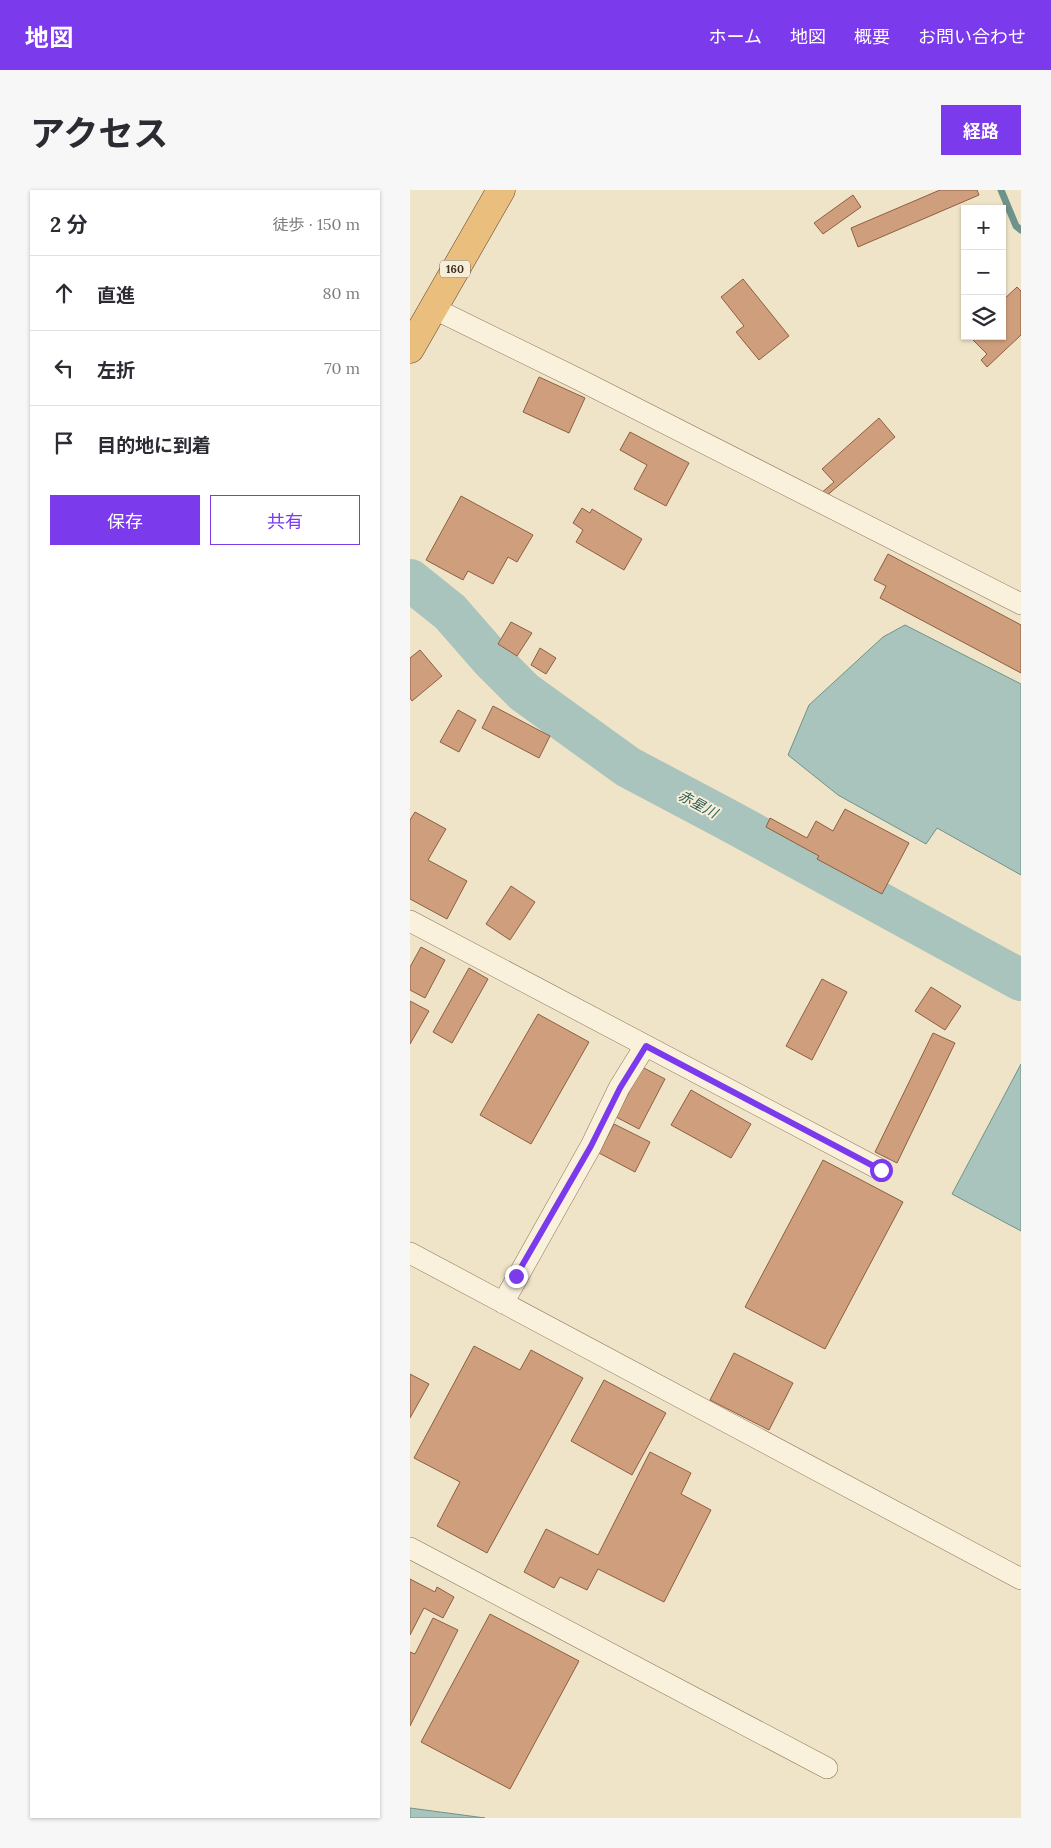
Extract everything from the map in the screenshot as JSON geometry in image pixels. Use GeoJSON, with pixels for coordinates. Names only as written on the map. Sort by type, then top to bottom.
{"type":"FeatureCollection","features":[{"type":"Feature","properties":{"kind":"highway","name":"160"},"geometry":{"type":"LineString","coordinates":[[410,349],[501,190]]}},
{"type":"Feature","properties":{"kind":"street"},"geometry":{"type":"LineString","coordinates":[[434,308],[1021,604]]}},
{"type":"Feature","properties":{"kind":"street"},"geometry":{"type":"LineString","coordinates":[[410,921],[881,1170]]}},
{"type":"Feature","properties":{"kind":"street"},"geometry":{"type":"LineString","coordinates":[[503,1303],[591,1146],[620,1088],[646,1046]]}},
{"type":"Feature","properties":{"kind":"street"},"geometry":{"type":"LineString","coordinates":[[410,1253],[1021,1578]]}},
{"type":"Feature","properties":{"kind":"street"},"geometry":{"type":"LineString","coordinates":[[410,1548],[827,1768]]}},
{"type":"Feature","properties":{"kind":"water"},"geometry":{"type":"Polygon","coordinates":[[[905,625],[1021,684],[1021,875],[937,828],[926,844],[838,795],[788,755],[809,705],[883,637],[905,625]]]}},
{"type":"Feature","properties":{"kind":"water"},"geometry":{"type":"Polygon","coordinates":[[[1021,1064],[1021,1231],[952,1194],[1021,1064]]]}},
{"type":"Feature","properties":{"kind":"water"},"geometry":{"type":"Polygon","coordinates":[[[410,1808],[485,1818],[410,1818],[410,1808]]]}},
{"type":"Feature","properties":{"kind":"building"},"geometry":{"type":"Polygon","coordinates":[[[940,190],[977,190],[979,195],[858,247],[851,228],[940,190]]]}},
{"type":"Feature","properties":{"kind":"building"},"geometry":{"type":"Polygon","coordinates":[[[853,195],[861,207],[823,234],[814,223],[853,195]]]}},
{"type":"Feature","properties":{"kind":"building"},"geometry":{"type":"Polygon","coordinates":[[[743,279],[789,336],[759,360],[736,332],[744,326],[721,297],[743,279]]]}},
{"type":"Feature","properties":{"kind":"building"},"geometry":{"type":"Polygon","coordinates":[[[1017,287],[1021,291],[1021,335],[987,367],[981,360],[987,354],[973,340],[1006,340],[1006,297],[1017,287]]]}},
{"type":"Feature","properties":{"kind":"building"},"geometry":{"type":"Polygon","coordinates":[[[539,377],[585,398],[569,433],[523,412],[539,377]]]}},
{"type":"Feature","properties":{"kind":"building"},"geometry":{"type":"Polygon","coordinates":[[[879,418],[895,437],[824,498],[820,494],[834,482],[822,469],[879,418]]]}},
{"type":"Feature","properties":{"kind":"building"},"geometry":{"type":"Polygon","coordinates":[[[630,432],[689,463],[666,506],[634,489],[647,465],[620,450],[630,432]]]}},
{"type":"Feature","properties":{"kind":"building"},"geometry":{"type":"Polygon","coordinates":[[[461,496],[533,535],[517,562],[508,557],[493,584],[468,571],[463,580],[426,560],[461,496]]]}},
{"type":"Feature","properties":{"kind":"building"},"geometry":{"type":"Polygon","coordinates":[[[582,508],[590,513],[592,509],[642,539],[624,570],[576,542],[583,530],[573,523],[582,508]]]}},
{"type":"Feature","properties":{"kind":"building"},"geometry":{"type":"Polygon","coordinates":[[[888,554],[1021,625],[1021,673],[880,598],[886,586],[874,580],[888,554]]]}},
{"type":"Feature","properties":{"kind":"building"},"geometry":{"type":"Polygon","coordinates":[[[511,622],[532,633],[517,656],[498,644],[511,622]]]}},
{"type":"Feature","properties":{"kind":"building"},"geometry":{"type":"Polygon","coordinates":[[[540,648],[556,658],[546,674],[531,665],[540,648]]]}},
{"type":"Feature","properties":{"kind":"building"},"geometry":{"type":"Polygon","coordinates":[[[420,650],[442,676],[412,701],[410,698],[410,658],[420,650]]]}},
{"type":"Feature","properties":{"kind":"building"},"geometry":{"type":"Polygon","coordinates":[[[493,706],[550,736],[539,758],[482,728],[493,706]]]}},
{"type":"Feature","properties":{"kind":"building"},"geometry":{"type":"Polygon","coordinates":[[[458,710],[476,720],[459,752],[440,742],[458,710]]]}},
{"type":"Feature","properties":{"kind":"building"},"geometry":{"type":"Polygon","coordinates":[[[845,809],[909,843],[882,894],[817,859],[819,856],[766,827],[770,818],[807,838],[816,821],[833,831],[845,809]]]}},
{"type":"Feature","properties":{"kind":"building"},"geometry":{"type":"Polygon","coordinates":[[[415,812],[446,829],[428,860],[467,881],[447,919],[410,899],[410,820],[415,812]]]}},
{"type":"Feature","properties":{"kind":"building"},"geometry":{"type":"Polygon","coordinates":[[[511,886],[535,902],[510,940],[486,924],[511,886]]]}},
{"type":"Feature","properties":{"kind":"building"},"geometry":{"type":"Polygon","coordinates":[[[421,947],[445,960],[425,998],[410,990],[410,967],[421,947]]]}},
{"type":"Feature","properties":{"kind":"building"},"geometry":{"type":"Polygon","coordinates":[[[469,968],[488,979],[452,1043],[433,1032],[469,968]]]}},
{"type":"Feature","properties":{"kind":"building"},"geometry":{"type":"Polygon","coordinates":[[[822,979],[847,992],[812,1060],[786,1046],[822,979]]]}},
{"type":"Feature","properties":{"kind":"building"},"geometry":{"type":"Polygon","coordinates":[[[931,987],[961,1006],[945,1030],[915,1011],[931,987]]]}},
{"type":"Feature","properties":{"kind":"building"},"geometry":{"type":"Polygon","coordinates":[[[410,1001],[429,1011],[410,1044],[410,1001]]]}},
{"type":"Feature","properties":{"kind":"building"},"geometry":{"type":"Polygon","coordinates":[[[538,1014],[589,1042],[531,1144],[480,1115],[538,1014]]]}},
{"type":"Feature","properties":{"kind":"building"},"geometry":{"type":"Polygon","coordinates":[[[933,1033],[955,1043],[897,1163],[875,1152],[933,1033]]]}},
{"type":"Feature","properties":{"kind":"building"},"geometry":{"type":"Polygon","coordinates":[[[642,1067],[665,1079],[639,1129],[616,1117],[642,1067]]]}},
{"type":"Feature","properties":{"kind":"building"},"geometry":{"type":"Polygon","coordinates":[[[691,1090],[751,1124],[731,1158],[671,1125],[691,1090]]]}},
{"type":"Feature","properties":{"kind":"building"},"geometry":{"type":"Polygon","coordinates":[[[614,1124],[650,1142],[635,1172],[599,1153],[614,1124]]]}},
{"type":"Feature","properties":{"kind":"building"},"geometry":{"type":"Polygon","coordinates":[[[823,1160],[903,1202],[825,1349],[745,1307],[823,1160]]]}},
{"type":"Feature","properties":{"kind":"building"},"geometry":{"type":"Polygon","coordinates":[[[474,1346],[520,1370],[531,1350],[583,1378],[487,1553],[437,1526],[460,1482],[414,1458],[474,1346]]]}},
{"type":"Feature","properties":{"kind":"building"},"geometry":{"type":"Polygon","coordinates":[[[734,1353],[793,1383],[769,1430],[710,1400],[734,1353]]]}},
{"type":"Feature","properties":{"kind":"building"},"geometry":{"type":"Polygon","coordinates":[[[410,1374],[429,1384],[410,1418],[410,1374]]]}},
{"type":"Feature","properties":{"kind":"building"},"geometry":{"type":"Polygon","coordinates":[[[604,1380],[666,1413],[632,1475],[571,1441],[604,1380]]]}},
{"type":"Feature","properties":{"kind":"building"},"geometry":{"type":"Polygon","coordinates":[[[650,1452],[691,1473],[681,1494],[711,1510],[664,1602],[598,1569],[587,1590],[560,1577],[554,1588],[524,1572],[546,1529],[598,1555],[650,1452]]]}},
{"type":"Feature","properties":{"kind":"building"},"geometry":{"type":"Polygon","coordinates":[[[410,1579],[435,1592],[437,1587],[454,1597],[443,1618],[424,1608],[410,1635],[410,1579]]]}},
{"type":"Feature","properties":{"kind":"building"},"geometry":{"type":"Polygon","coordinates":[[[490,1614],[579,1661],[510,1789],[421,1742],[490,1614]]]}},
{"type":"Feature","properties":{"kind":"building"},"geometry":{"type":"Polygon","coordinates":[[[433,1618],[458,1630],[410,1726],[410,1652],[415,1654],[433,1618]]]}},
{"type":"Feature","properties":{"kind":"waterway"},"geometry":{"type":"LineString","coordinates":[[1001,190],[1016,226],[1021,230]]}},
{"type":"Feature","properties":{"kind":"waterway","name":"赤星川"},"geometry":{"type":"LineString","coordinates":[[410,580],[450,612],[492,660],[524,692],[628,767],[1021,980]]}},
{"type":"Feature","properties":{"kind":"route"},"geometry":{"type":"LineString","coordinates":[[516,1276],[591,1146],[620,1088],[646,1046],[881,1170]]}}]}
